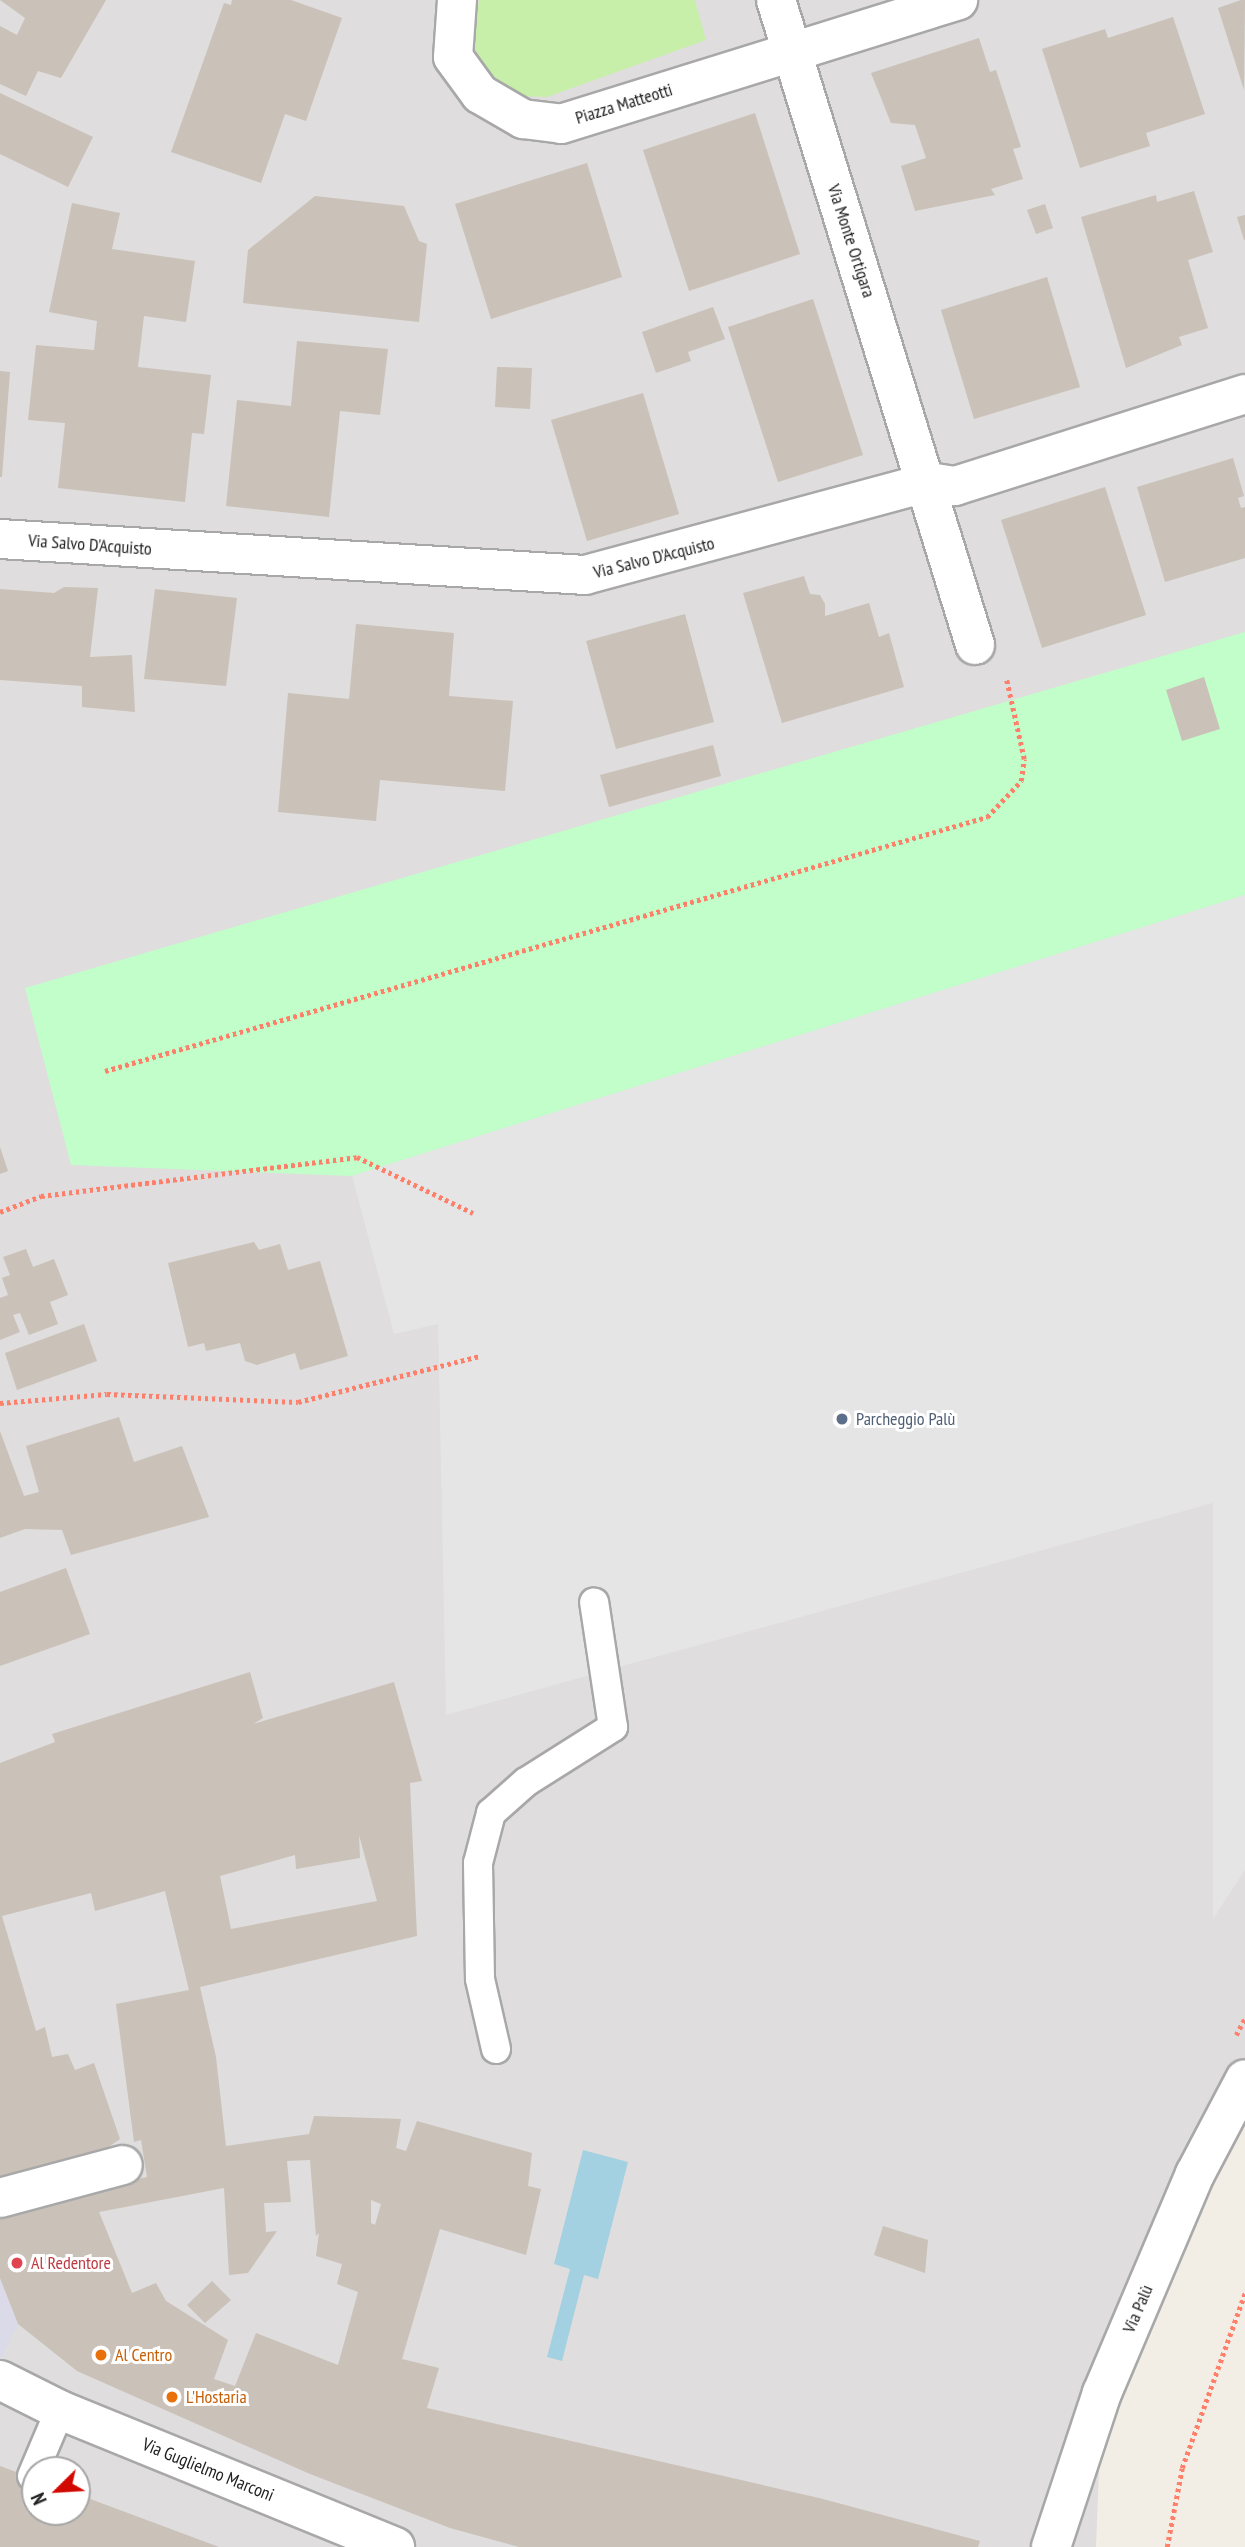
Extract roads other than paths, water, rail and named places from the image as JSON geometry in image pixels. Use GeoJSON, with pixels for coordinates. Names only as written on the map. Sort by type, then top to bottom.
{"type":"FeatureCollection","features":[{"type":"Feature","properties":{"kind":"street","name":"Piazza Matteotti"},"geometry":{"type":"LineString","coordinates":[[457,0],[453,57],[480,94],[523,120],[561,124],[958,0]]}},
{"type":"Feature","properties":{"kind":"street","name":"Via Monte Ortigara"},"geometry":{"type":"LineString","coordinates":[[776,0],[790,52],[929,482],[975,645]]}},
{"type":"Feature","properties":{"kind":"street","name":"Via Salvo D'Acquisto"},"geometry":{"type":"LineString","coordinates":[[0,539],[585,575],[929,482],[955,486],[1245,394]]}},
{"type":"Feature","properties":{"kind":"street","name":"Via Palù"},"geometry":{"type":"LineString","coordinates":[[1051,2547],[1102,2393],[1195,2174],[1245,2079]]}},
{"type":"Feature","properties":{"kind":"street"},"geometry":{"type":"LineString","coordinates":[[0,2199],[123,2165]]}},
{"type":"Feature","properties":{"kind":"street","name":"Via Guglielmo Marconi"},"geometry":{"type":"LineString","coordinates":[[7,2382],[61,2410],[396,2547]]}},
{"type":"Feature","properties":{"kind":"lane"},"geometry":{"type":"LineString","coordinates":[[496,2049],[480,1979],[478,1863],[491,1813],[526,1782],[613,1727],[594,1602]]}},
{"type":"Feature","properties":{"kind":"lane"},"geometry":{"type":"LineString","coordinates":[[41,2456],[61,2410]]}},
{"type":"Feature","properties":{"kind":"water"},"geometry":{"type":"Polygon","coordinates":[[[583,2150],[628,2162],[598,2279],[584,2275],[562,2361],[547,2357],[570,2269],[554,2264],[583,2150]]]}},
{"type":"Feature","properties":{"kind":"place","name":"Parcheggio Palù"},"geometry":{"type":"Point","coordinates":[842,1419]}},
{"type":"Feature","properties":{"kind":"place","name":"Al Redentore"},"geometry":{"type":"Point","coordinates":[17,2263]}},
{"type":"Feature","properties":{"kind":"place","name":"Al Centro"},"geometry":{"type":"Point","coordinates":[101,2355]}},
{"type":"Feature","properties":{"kind":"place","name":"L'Hostaria"},"geometry":{"type":"Point","coordinates":[172,2397]}}]}
